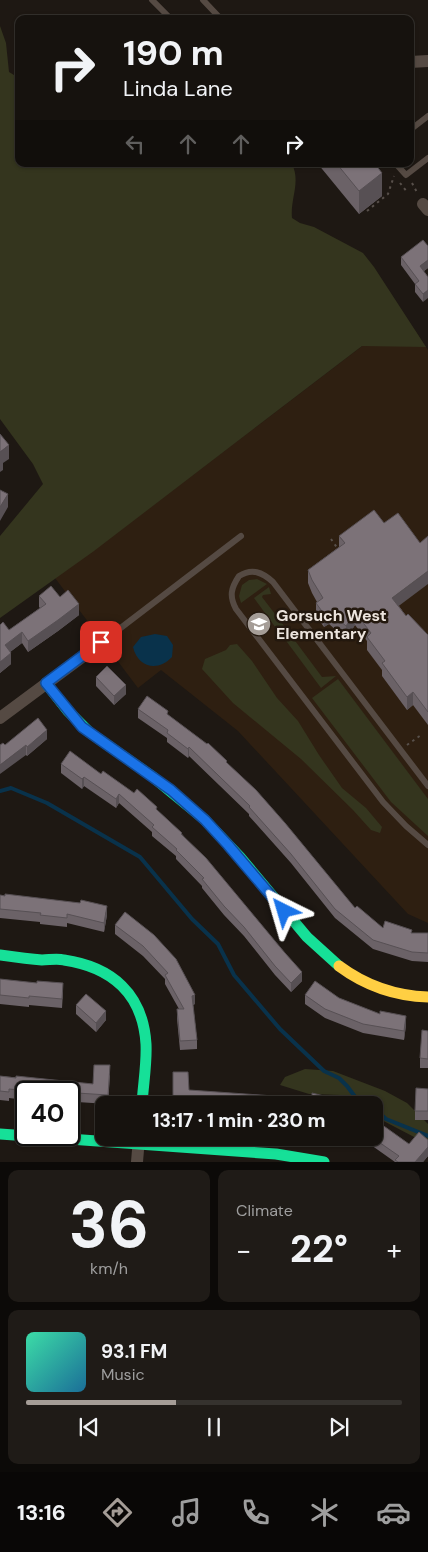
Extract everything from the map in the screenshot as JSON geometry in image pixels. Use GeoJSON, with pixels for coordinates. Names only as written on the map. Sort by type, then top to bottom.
{"type":"FeatureCollection","features":[{"type":"Feature","properties":{"kind":"street"},"geometry":{"type":"LineString","coordinates":[[414,62],[428,61]]}},
{"type":"Feature","properties":{"kind":"street"},"geometry":{"type":"LineString","coordinates":[[0,718],[101,642]]}},
{"type":"Feature","properties":{"kind":"street"},"geometry":{"type":"LineString","coordinates":[[46,683],[82,727],[171,790],[205,820],[306,937],[332,961],[361,981],[377,988],[410,996],[428,997]]}},
{"type":"Feature","properties":{"kind":"street"},"geometry":{"type":"LineString","coordinates":[[0,956],[44,960],[62,959],[90,965],[110,975],[126,989],[140,1013],[145,1034],[146,1048],[143,1096]]}},
{"type":"Feature","properties":{"kind":"street"},"geometry":{"type":"LineString","coordinates":[[0,1134],[95,1139]]}},
{"type":"Feature","properties":{"kind":"street"},"geometry":{"type":"LineString","coordinates":[[137,1162],[138,1146]]}},
{"type":"Feature","properties":{"kind":"street"},"geometry":{"type":"LineString","coordinates":[[191,1146],[276,1154],[324,1162]]}},
{"type":"Feature","properties":{"kind":"lane"},"geometry":{"type":"LineString","coordinates":[[152,0],[167,15]]}},
{"type":"Feature","properties":{"kind":"lane"},"geometry":{"type":"LineString","coordinates":[[203,0],[217,15]]}},
{"type":"Feature","properties":{"kind":"lane"},"geometry":{"type":"LineString","coordinates":[[414,127],[428,116]]}},
{"type":"Feature","properties":{"kind":"lane"},"geometry":{"type":"LineString","coordinates":[[399,167],[406,175],[428,158]]}},
{"type":"Feature","properties":{"kind":"lane"},"geometry":{"type":"LineString","coordinates":[[101,642],[242,536]]}},
{"type":"Feature","properties":{"kind":"lane"},"geometry":{"type":"LineString","coordinates":[[428,786],[273,582],[266,575],[258,572],[251,571],[239,576],[231,593],[236,609],[383,802],[428,845]]}},
{"type":"Feature","properties":{"kind":"path"},"geometry":{"type":"LineString","coordinates":[[388,167],[408,193]]}},
{"type":"Feature","properties":{"kind":"path"},"geometry":{"type":"LineString","coordinates":[[366,211],[388,194],[398,167]]}},
{"type":"Feature","properties":{"kind":"path"},"geometry":{"type":"LineString","coordinates":[[406,175],[426,207]]}},
{"type":"Feature","properties":{"kind":"path"},"geometry":{"type":"LineString","coordinates":[[331,539],[339,551]]}},
{"type":"Feature","properties":{"kind":"path"},"geometry":{"type":"LineString","coordinates":[[407,745],[421,735]]}},
{"type":"Feature","properties":{"kind":"shaded area","name":"Gorsuch West Elementary"},"geometry":{"type":"Polygon","coordinates":[[[404,314],[428,350],[428,923],[408,914],[238,731],[161,670],[138,688],[55,578],[404,314]]]}},
{"type":"Feature","properties":{"kind":"green space"},"geometry":{"type":"Polygon","coordinates":[[[0,26],[6,43],[9,72],[15,76],[15,167],[293,167],[296,177],[292,218],[300,223],[314,227],[363,253],[426,347],[362,346],[94,551],[0,618],[0,536],[43,484],[33,464],[0,419],[0,26]]]}},
{"type":"Feature","properties":{"kind":"green space"},"geometry":{"type":"Polygon","coordinates":[[[257,579],[267,584],[241,603],[239,596],[242,585],[249,580],[257,579]]]}},
{"type":"Feature","properties":{"kind":"green space"},"geometry":{"type":"Polygon","coordinates":[[[269,587],[271,594],[263,595],[262,597],[288,631],[281,635],[254,598],[269,587]]]}},
{"type":"Feature","properties":{"kind":"green space"},"geometry":{"type":"Polygon","coordinates":[[[290,634],[322,677],[336,676],[321,688],[284,638],[290,634]]]}},
{"type":"Feature","properties":{"kind":"green space"},"geometry":{"type":"Polygon","coordinates":[[[237,644],[252,661],[277,698],[298,721],[342,788],[366,808],[382,827],[380,833],[371,830],[301,759],[233,703],[202,669],[205,659],[226,650],[230,645],[237,644]]]}},
{"type":"Feature","properties":{"kind":"green space"},"geometry":{"type":"Polygon","coordinates":[[[338,679],[428,799],[428,836],[391,802],[312,698],[338,679]]]}},
{"type":"Feature","properties":{"kind":"green space"},"geometry":{"type":"Polygon","coordinates":[[[305,1069],[333,1071],[385,1091],[407,1103],[428,1124],[428,1140],[416,1138],[383,1121],[383,1096],[309,1094],[280,1085],[285,1077],[305,1069]]]}},
{"type":"Feature","properties":{"kind":"water"},"geometry":{"type":"Polygon","coordinates":[[[155,634],[167,636],[173,645],[172,657],[161,665],[149,666],[139,660],[133,647],[141,637],[155,634]]]}},
{"type":"Feature","properties":{"kind":"building"},"geometry":{"type":"Polygon","coordinates":[[[339,167],[377,167],[382,173],[359,191],[339,167]]]}},
{"type":"Feature","properties":{"kind":"building"},"geometry":{"type":"Polygon","coordinates":[[[423,240],[428,246],[428,260],[420,266],[428,277],[428,290],[423,294],[415,284],[419,281],[401,257],[423,240]]]}},
{"type":"Feature","properties":{"kind":"building"},"geometry":{"type":"Polygon","coordinates":[[[0,434],[9,445],[0,452],[0,434]]]}},
{"type":"Feature","properties":{"kind":"building"},"geometry":{"type":"Polygon","coordinates":[[[0,490],[8,494],[0,507],[0,490]]]}},
{"type":"Feature","properties":{"kind":"building"},"geometry":{"type":"Polygon","coordinates":[[[374,510],[384,523],[398,513],[420,543],[428,536],[428,571],[392,598],[406,616],[408,614],[428,635],[428,712],[413,692],[407,697],[382,663],[385,661],[367,637],[371,633],[355,612],[346,626],[329,611],[324,614],[316,603],[323,598],[308,570],[345,543],[339,536],[374,510]]]}},
{"type":"Feature","properties":{"kind":"building"},"geometry":{"type":"Polygon","coordinates":[[[51,586],[60,597],[68,590],[79,604],[28,641],[22,632],[5,645],[11,653],[0,662],[0,625],[3,622],[9,630],[46,604],[39,596],[51,586]]]}},
{"type":"Feature","properties":{"kind":"building"},"geometry":{"type":"Polygon","coordinates":[[[107,666],[126,685],[114,696],[96,677],[107,666]]]}},
{"type":"Feature","properties":{"kind":"building"},"geometry":{"type":"Polygon","coordinates":[[[147,696],[168,711],[167,714],[208,743],[256,790],[355,908],[357,906],[383,928],[385,921],[412,930],[411,933],[428,933],[428,953],[412,952],[373,940],[335,909],[250,806],[189,747],[188,749],[167,733],[168,730],[138,709],[147,696]]]}},
{"type":"Feature","properties":{"kind":"building"},"geometry":{"type":"Polygon","coordinates":[[[38,718],[47,730],[27,747],[26,745],[0,765],[0,745],[3,743],[5,745],[38,718]]]}},
{"type":"Feature","properties":{"kind":"building"},"geometry":{"type":"Polygon","coordinates":[[[70,751],[101,774],[103,771],[134,793],[137,789],[206,858],[302,972],[291,983],[224,906],[202,879],[204,878],[177,849],[152,827],[154,825],[119,794],[116,799],[61,764],[70,751]]]}},
{"type":"Feature","properties":{"kind":"building"},"geometry":{"type":"Polygon","coordinates":[[[5,894],[80,903],[81,900],[107,906],[104,923],[67,914],[67,918],[0,909],[0,895],[5,896],[5,894]]]}},
{"type":"Feature","properties":{"kind":"building"},"geometry":{"type":"Polygon","coordinates":[[[125,912],[154,935],[176,959],[195,995],[192,996],[197,1040],[180,1041],[177,1009],[184,1009],[165,975],[168,973],[143,946],[115,925],[125,912]]]}},
{"type":"Feature","properties":{"kind":"building"},"geometry":{"type":"Polygon","coordinates":[[[0,979],[37,983],[37,981],[63,983],[62,999],[0,995],[0,979]]]}},
{"type":"Feature","properties":{"kind":"building"},"geometry":{"type":"Polygon","coordinates":[[[315,981],[339,998],[380,1014],[380,1011],[406,1016],[404,1031],[363,1024],[325,1009],[305,995],[315,981]]]}},
{"type":"Feature","properties":{"kind":"building"},"geometry":{"type":"Polygon","coordinates":[[[86,994],[106,1011],[96,1023],[76,1005],[86,994]]]}},
{"type":"Feature","properties":{"kind":"building"},"geometry":{"type":"Polygon","coordinates":[[[422,1030],[428,1031],[428,1059],[420,1058],[422,1030]]]}},
{"type":"Feature","properties":{"kind":"building"},"geometry":{"type":"Polygon","coordinates":[[[94,1065],[110,1065],[108,1095],[80,1093],[80,1083],[93,1084],[94,1065]]]}},
{"type":"Feature","properties":{"kind":"building"},"geometry":{"type":"Polygon","coordinates":[[[173,1072],[188,1072],[189,1090],[274,1096],[173,1096],[173,1072]]]}},
{"type":"Feature","properties":{"kind":"building"},"geometry":{"type":"Polygon","coordinates":[[[0,1076],[16,1078],[16,1076],[64,1081],[15,1081],[15,1090],[9,1089],[9,1092],[0,1091],[0,1076]]]}},
{"type":"Feature","properties":{"kind":"building"},"geometry":{"type":"Polygon","coordinates":[[[416,1088],[428,1089],[428,1111],[415,1111],[416,1088]]]}},
{"type":"Feature","properties":{"kind":"building"},"geometry":{"type":"Polygon","coordinates":[[[312,1093],[324,1096],[312,1096],[312,1093]]]}},
{"type":"Feature","properties":{"kind":"building"},"geometry":{"type":"Polygon","coordinates":[[[383,1125],[409,1144],[419,1132],[428,1140],[428,1147],[415,1162],[398,1162],[395,1160],[399,1156],[383,1145],[383,1125]]]}},
{"type":"Feature","properties":{"kind":"waterway"},"geometry":{"type":"LineString","coordinates":[[0,791],[11,788],[47,803],[140,857],[192,919],[218,944],[234,975],[280,1029],[324,1071],[339,1078],[354,1096]]}},
{"type":"Feature","properties":{"kind":"waterway"},"geometry":{"type":"LineString","coordinates":[[383,1116],[428,1136]]}},
{"type":"Feature","properties":{"kind":"traffic: fast"},"geometry":{"type":"LineString","coordinates":[[46,683],[68,711],[89,732],[153,777],[204,819],[240,857],[307,937],[339,966]]}},
{"type":"Feature","properties":{"kind":"traffic: fast"},"geometry":{"type":"LineString","coordinates":[[0,955],[26,959],[61,959],[81,964],[97,969],[110,976],[122,986],[139,1011],[144,1026],[146,1052],[143,1096]]}},
{"type":"Feature","properties":{"kind":"traffic: fast"},"geometry":{"type":"LineString","coordinates":[[0,1134],[276,1154],[324,1162]]}},
{"type":"Feature","properties":{"kind":"traffic: slow"},"geometry":{"type":"LineString","coordinates":[[339,966],[381,989],[404,995],[428,997]]}},
{"type":"Feature","properties":{"kind":"place","name":"Gorsuch West Elementary"},"geometry":{"type":"Point","coordinates":[259,624]}},
{"type":"Feature","properties":{"kind":"route"},"geometry":{"type":"LineString","coordinates":[[101,642],[46,683],[82,727],[171,790],[205,820],[284,911]]}}]}
